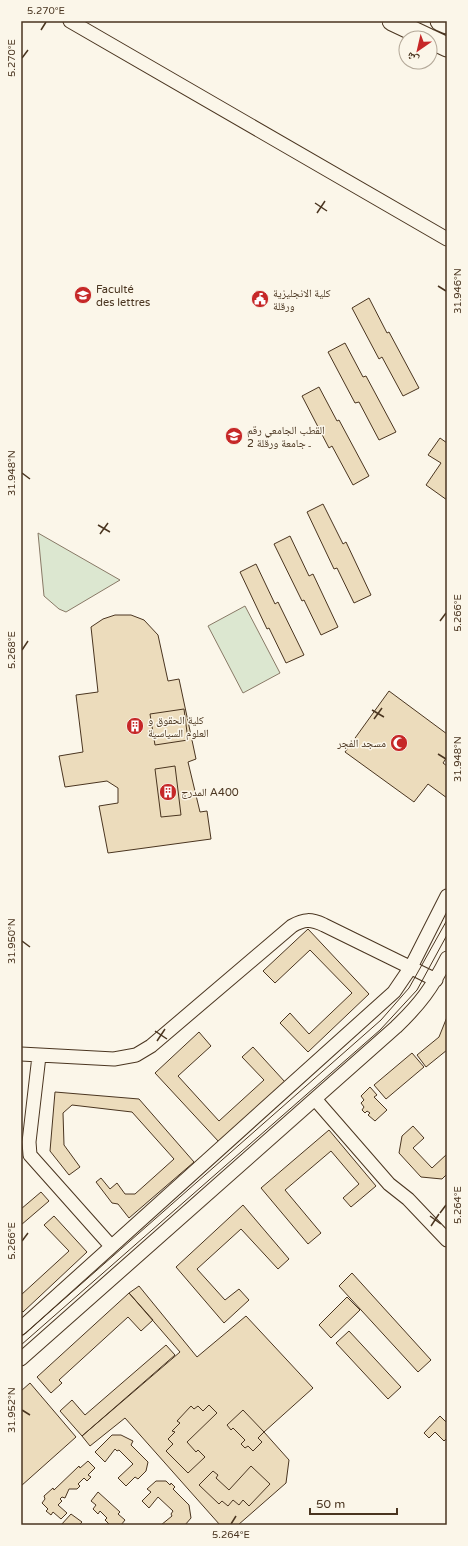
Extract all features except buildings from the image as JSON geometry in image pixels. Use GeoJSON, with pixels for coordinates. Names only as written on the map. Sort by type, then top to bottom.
{"type":"FeatureCollection","features":[{"type":"Feature","properties":{"kind":"highway"},"geometry":{"type":"LineString","coordinates":[[392,21],[410,30]]}},
{"type":"Feature","properties":{"kind":"highway"},"geometry":{"type":"LineString","coordinates":[[440,21],[447,24]]}},
{"type":"Feature","properties":{"kind":"street"},"geometry":{"type":"LineString","coordinates":[[70,21],[447,239]]}},
{"type":"Feature","properties":{"kind":"street"},"geometry":{"type":"LineString","coordinates":[[21,1328],[394,992],[411,967],[447,896]]}},
{"type":"Feature","properties":{"kind":"street"},"geometry":{"type":"LineString","coordinates":[[21,1054],[114,1059],[136,1055],[151,1046],[286,930],[301,920],[314,921],[436,980]]}},
{"type":"Feature","properties":{"kind":"street"},"geometry":{"type":"LineString","coordinates":[[21,1359],[315,1100],[415,1009],[436,980],[447,958]]}},
{"type":"Feature","properties":{"kind":"street"},"geometry":{"type":"LineString","coordinates":[[39,1056],[29,1142],[30,1155],[111,1246]]}},
{"type":"Feature","properties":{"kind":"street"},"geometry":{"type":"LineString","coordinates":[[315,1100],[389,1184],[408,1199],[447,1240]]}},
{"type":"Feature","properties":{"kind":"green space"},"geometry":{"type":"Polygon","coordinates":[[[38,533],[120,580],[66,612],[59,609],[44,596],[38,533]]]}},
{"type":"Feature","properties":{"kind":"green space"},"geometry":{"type":"Polygon","coordinates":[[[245,606],[280,673],[243,693],[208,626],[245,606]]]}},
{"type":"Feature","properties":{"kind":"tram line"},"geometry":{"type":"LineString","coordinates":[[21,1337],[381,1020],[409,988],[447,920]]}},
{"type":"Feature","properties":{"kind":"tram line"},"geometry":{"type":"LineString","coordinates":[[21,1345],[380,1030],[417,990],[447,935]]}},
{"type":"Feature","properties":{"kind":"place","name":"Faculté des lettres"},"geometry":{"type":"Point","coordinates":[83,295]}},
{"type":"Feature","properties":{"kind":"place","name":"كلية الانجليزية ورقلة"},"geometry":{"type":"Point","coordinates":[260,299]}},
{"type":"Feature","properties":{"kind":"place","name":"القطب الجامعي رقم 2 ـ جامعة ورقلة"},"geometry":{"type":"Point","coordinates":[234,436]}},
{"type":"Feature","properties":{"kind":"place","name":"كلية الحقوق و العلوم السياسية"},"geometry":{"type":"Point","coordinates":[135,726]}},
{"type":"Feature","properties":{"kind":"place","name":"مسجد الفجر"},"geometry":{"type":"Point","coordinates":[399,743]}},
{"type":"Feature","properties":{"kind":"place","name":"المدرج A400"},"geometry":{"type":"Point","coordinates":[168,792]}}]}
